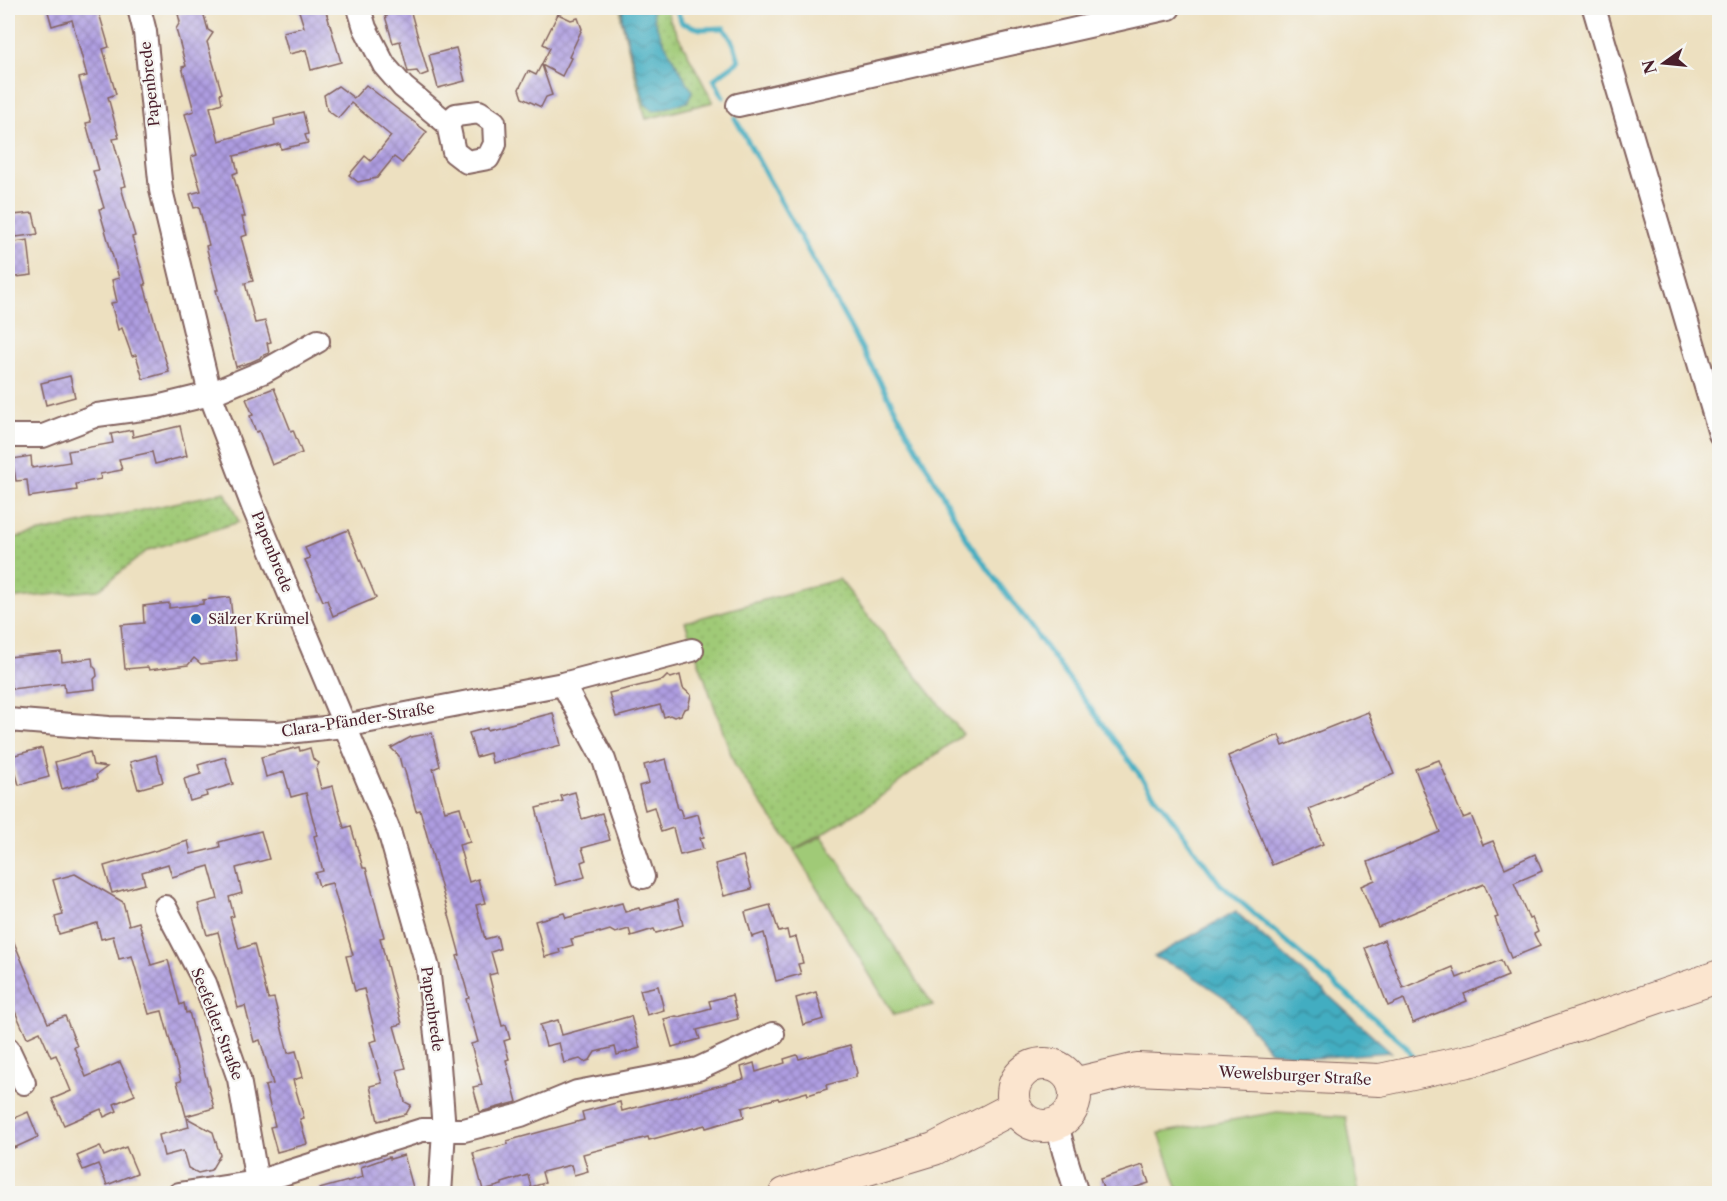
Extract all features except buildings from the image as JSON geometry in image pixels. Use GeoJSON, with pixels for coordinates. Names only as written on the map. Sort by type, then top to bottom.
{"type":"FeatureCollection","features":[{"type":"Feature","properties":{"kind":"main road","name":"Wewelsburger Straße"},"geometry":{"type":"LineString","coordinates":[[1073,1084],[1137,1069],[1380,1080],[1477,1059],[1719,976]]}},
{"type":"Feature","properties":{"kind":"main road"},"geometry":{"type":"LineString","coordinates":[[1051,1064],[1065,1071],[1073,1084],[1074,1101],[1069,1114],[1057,1124],[1036,1125],[1021,1116],[1015,1107],[1013,1099],[1016,1081],[1022,1072],[1035,1065],[1051,1064]]}},
{"type":"Feature","properties":{"kind":"main road"},"geometry":{"type":"LineString","coordinates":[[784,1194],[934,1149],[1015,1107]]}},
{"type":"Feature","properties":{"kind":"street","name":"Papenbrede"},"geometry":{"type":"LineString","coordinates":[[139,8],[145,32],[161,190],[210,394],[254,509],[389,831],[428,968],[444,1130],[440,1194]]}},
{"type":"Feature","properties":{"kind":"street"},"geometry":{"type":"LineString","coordinates":[[359,8],[365,28],[384,65],[404,87],[448,124]]}},
{"type":"Feature","properties":{"kind":"street"},"geometry":{"type":"LineString","coordinates":[[738,105],[1169,8]]}},
{"type":"Feature","properties":{"kind":"street"},"geometry":{"type":"LineString","coordinates":[[1594,8],[1719,434]]}},
{"type":"Feature","properties":{"kind":"street"},"geometry":{"type":"LineString","coordinates":[[8,436],[43,436],[97,415],[157,407],[210,394],[266,371],[318,341]]}},
{"type":"Feature","properties":{"kind":"street","name":"Clara-Pfänder-Straße"},"geometry":{"type":"LineString","coordinates":[[8,720],[109,728],[278,733],[344,726],[563,684],[692,650]]}},
{"type":"Feature","properties":{"kind":"street"},"geometry":{"type":"LineString","coordinates":[[563,684],[604,760],[643,877]]}},
{"type":"Feature","properties":{"kind":"street","name":"Seefelder Straße"},"geometry":{"type":"LineString","coordinates":[[165,907],[205,983],[239,1079],[257,1182]]}},
{"type":"Feature","properties":{"kind":"street"},"geometry":{"type":"LineString","coordinates":[[179,1194],[257,1182],[422,1130],[464,1130],[521,1115],[577,1092],[698,1069],[773,1034]]}},
{"type":"Feature","properties":{"kind":"street"},"geometry":{"type":"LineString","coordinates":[[8,1049],[24,1083]]}},
{"type":"Feature","properties":{"kind":"street"},"geometry":{"type":"LineString","coordinates":[[1057,1124],[1077,1194]]}},
{"type":"Feature","properties":{"kind":"green space"},"geometry":{"type":"Polygon","coordinates":[[[621,8],[667,8],[669,18],[713,102],[646,119],[621,19],[621,8]]]}},
{"type":"Feature","properties":{"kind":"green space"},"geometry":{"type":"Polygon","coordinates":[[[225,492],[239,522],[148,550],[98,590],[8,599],[8,539],[225,492]]]}},
{"type":"Feature","properties":{"kind":"green space"},"geometry":{"type":"Polygon","coordinates":[[[839,579],[963,734],[872,803],[794,849],[735,766],[685,622],[839,579]]]}},
{"type":"Feature","properties":{"kind":"green space"},"geometry":{"type":"Polygon","coordinates":[[[822,836],[933,1005],[894,1015],[794,850],[822,836]]]}},
{"type":"Feature","properties":{"kind":"green space"},"geometry":{"type":"Polygon","coordinates":[[[1277,1112],[1346,1117],[1359,1193],[1179,1193],[1159,1133],[1277,1112]]]}},
{"type":"Feature","properties":{"kind":"water"},"geometry":{"type":"Polygon","coordinates":[[[623,8],[652,8],[662,38],[692,91],[688,102],[654,111],[645,104],[622,19],[623,8]]]}},
{"type":"Feature","properties":{"kind":"water"},"geometry":{"type":"Polygon","coordinates":[[[1236,911],[1391,1052],[1314,1058],[1270,1051],[1227,999],[1182,969],[1154,957],[1236,911]]]}},
{"type":"Feature","properties":{"kind":"waterway"},"geometry":{"type":"LineString","coordinates":[[676,8],[682,23],[701,29],[724,28],[734,44],[739,61],[714,79],[723,97]]}},
{"type":"Feature","properties":{"kind":"waterway"},"geometry":{"type":"LineString","coordinates":[[735,118],[969,543],[1220,884],[1406,1046],[1412,1056]]}},
{"type":"Feature","properties":{"kind":"place","name":"Sälzer Krümel"},"geometry":{"type":"Point","coordinates":[196,619]}}]}
